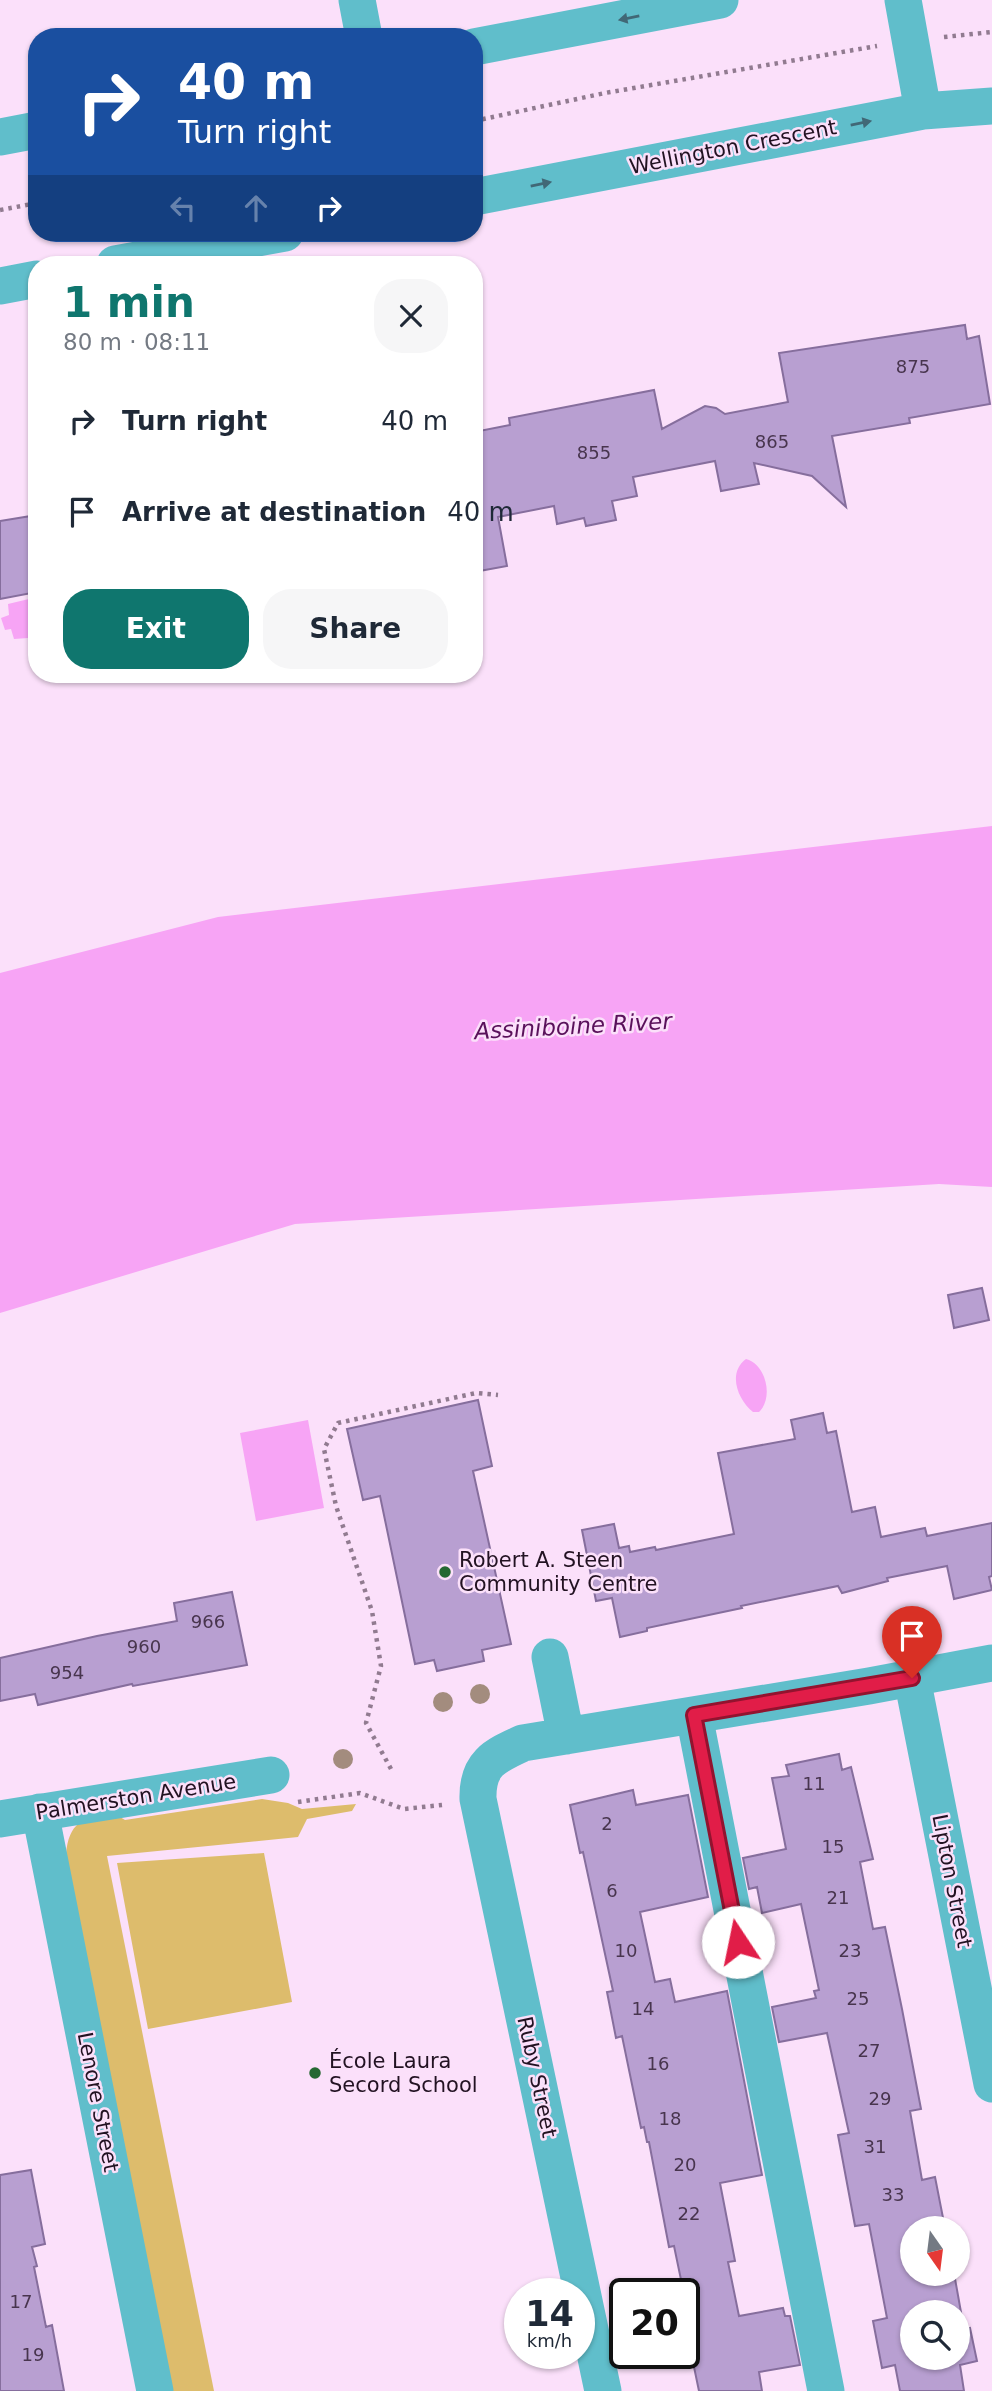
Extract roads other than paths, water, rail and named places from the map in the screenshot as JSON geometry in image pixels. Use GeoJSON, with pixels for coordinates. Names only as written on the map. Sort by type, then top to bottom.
{"type":"FeatureCollection","features":[{"type":"Feature","properties":{"kind":"street"},"geometry":{"type":"LineString","coordinates":[[357,0],[362,28]]}},
{"type":"Feature","properties":{"kind":"street"},"geometry":{"type":"LineString","coordinates":[[483,45],[720,0]]}},
{"type":"Feature","properties":{"kind":"street"},"geometry":{"type":"LineString","coordinates":[[903,0],[923,111]]}},
{"type":"Feature","properties":{"kind":"street","name":"Wellington Crescent"},"geometry":{"type":"LineString","coordinates":[[483,195],[923,111],[992,106]]}},
{"type":"Feature","properties":{"kind":"street"},"geometry":{"type":"LineString","coordinates":[[0,137],[28,132]]}},
{"type":"Feature","properties":{"kind":"street"},"geometry":{"type":"LineString","coordinates":[[159,256],[236,242]]}},
{"type":"Feature","properties":{"kind":"street"},"geometry":{"type":"LineString","coordinates":[[0,286],[28,281]]}},
{"type":"Feature","properties":{"kind":"street"},"geometry":{"type":"LineString","coordinates":[[551,1657],[566,1736],[992,1663]]}},
{"type":"Feature","properties":{"kind":"street","name":"Lipton Street"},"geometry":{"type":"LineString","coordinates":[[912,1678],[992,2084]]}},
{"type":"Feature","properties":{"kind":"street"},"geometry":{"type":"LineString","coordinates":[[694,1715],[826,2391]]}},
{"type":"Feature","properties":{"kind":"street","name":"Ruby Street"},"geometry":{"type":"LineString","coordinates":[[566,1736],[523,1743],[496,1756],[482,1782],[603,2391]]}},
{"type":"Feature","properties":{"kind":"street","name":"Palmerston Avenue"},"geometry":{"type":"LineString","coordinates":[[0,1819],[40,1812],[280,1789]]}},
{"type":"Feature","properties":{"kind":"street","name":"Lenore Street"},"geometry":{"type":"LineString","coordinates":[[40,1812],[155,2391]]}},
{"type":"Feature","properties":{"kind":"water"},"geometry":{"type":"Polygon","coordinates":[[[28,599],[28,638],[14,639],[11,629],[5,630],[1,618],[9,615],[8,604],[28,599]]]}},
{"type":"Feature","properties":{"kind":"water","name":"Assiniboine River"},"geometry":{"type":"Polygon","coordinates":[[[992,826],[992,1187],[939,1184],[295,1224],[0,1313],[0,973],[218,917],[992,826]]]}},
{"type":"Feature","properties":{"kind":"water"},"geometry":{"type":"Polygon","coordinates":[[[746,1359],[759,1367],[766,1382],[766,1399],[759,1412],[753,1412],[748,1407],[737,1386],[737,1372],[746,1359]]]}},
{"type":"Feature","properties":{"kind":"water"},"geometry":{"type":"Polygon","coordinates":[[[308,1420],[324,1508],[256,1521],[240,1433],[308,1420]]]}},
{"type":"Feature","properties":{"kind":"place","name":"Robert A. Steen Community Centre"},"geometry":{"type":"Point","coordinates":[445,1572]}},
{"type":"Feature","properties":{"kind":"place","name":"École Laura Secord School"},"geometry":{"type":"Point","coordinates":[315,2073]}}]}
